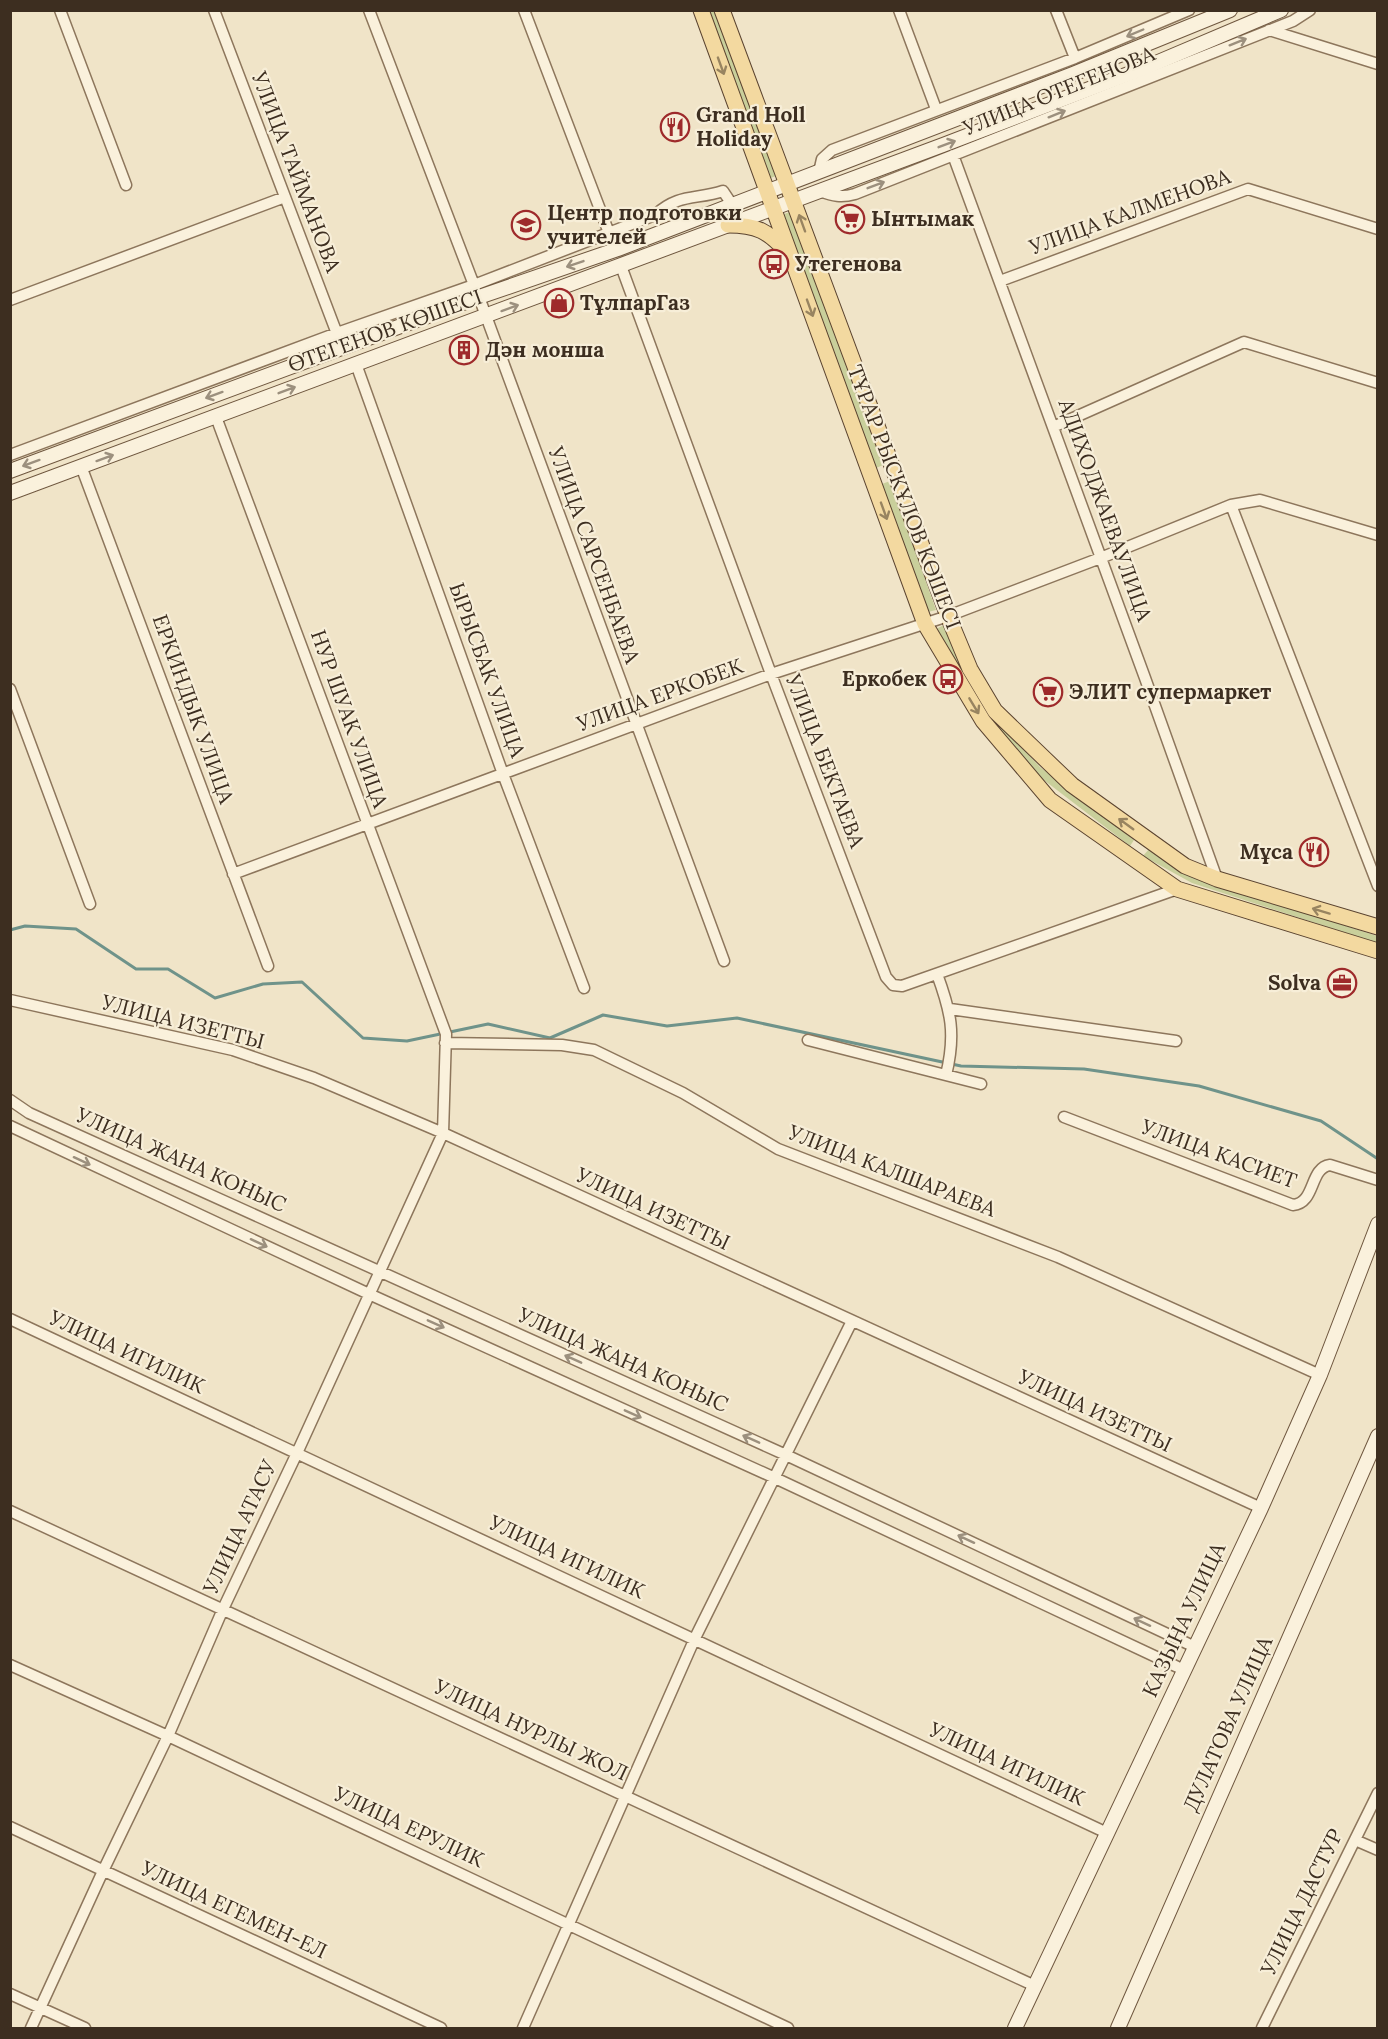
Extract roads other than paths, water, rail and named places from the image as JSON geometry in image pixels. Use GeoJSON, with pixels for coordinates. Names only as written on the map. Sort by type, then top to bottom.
{"type":"FeatureCollection","features":[{"type":"Feature","properties":{"kind":"main road","name":"ТҰРАР РЫСКҰЛОВ КӨШЕСІ"},"geometry":{"type":"LineString","coordinates":[[702,10],[925,624],[983,721],[1050,800],[1177,889],[1377,951]]}},
{"type":"Feature","properties":{"kind":"main road","name":"ТҰРАР РЫСКҰЛОВ КӨШЕСІ"},"geometry":{"type":"LineString","coordinates":[[722,10],[948,616],[970,669],[995,711],[1067,781],[1185,866],[1217,879],[1377,927]]}},
{"type":"Feature","properties":{"kind":"main road"},"geometry":{"type":"LineString","coordinates":[[728,225],[749,225],[763,231],[791,256]]}},
{"type":"Feature","properties":{"kind":"main road"},"geometry":{"type":"LineString","coordinates":[[873,481],[895,473]]}},
{"type":"Feature","properties":{"kind":"main road"},"geometry":{"type":"LineString","coordinates":[[1134,859],[1147,839]]}},
{"type":"Feature","properties":{"kind":"street"},"geometry":{"type":"LineString","coordinates":[[60,10],[126,185]]}},
{"type":"Feature","properties":{"kind":"street","name":"УЛИЦА ТАЙМАНОВА"},"geometry":{"type":"LineString","coordinates":[[214,10],[342,347]]}},
{"type":"Feature","properties":{"kind":"street","name":"УЛИЦА САРСЕНБАЕВА"},"geometry":{"type":"LineString","coordinates":[[369,10],[476,291],[724,961]]}},
{"type":"Feature","properties":{"kind":"street"},"geometry":{"type":"LineString","coordinates":[[524,10],[609,233],[618,249]]}},
{"type":"Feature","properties":{"kind":"street"},"geometry":{"type":"LineString","coordinates":[[899,10],[936,109]]}},
{"type":"Feature","properties":{"kind":"street"},"geometry":{"type":"LineString","coordinates":[[1056,10],[1075,58]]}},
{"type":"Feature","properties":{"kind":"street","name":"УЛИЦА ОТЕГЕНОВА"},"geometry":{"type":"LineString","coordinates":[[819,172],[822,159],[832,150],[1075,58],[1189,10]]}},
{"type":"Feature","properties":{"kind":"street","name":"УЛИЦА ОТЕГЕНОВА"},"geometry":{"type":"LineString","coordinates":[[767,193],[1230,10]]}},
{"type":"Feature","properties":{"kind":"street","name":"УЛИЦА ОТЕГЕНОВА"},"geometry":{"type":"LineString","coordinates":[[773,208],[1144,68],[1281,10]]}},
{"type":"Feature","properties":{"kind":"street","name":"УЛИЦА ОТЕГЕНОВА"},"geometry":{"type":"LineString","coordinates":[[820,191],[843,197],[1293,21],[1310,10]]}},
{"type":"Feature","properties":{"kind":"street"},"geometry":{"type":"LineString","coordinates":[[1269,30],[1377,64]]}},
{"type":"Feature","properties":{"kind":"street","name":"АДИХОДЖАЕВАУЛИЦА"},"geometry":{"type":"LineString","coordinates":[[953,155],[1103,557],[1217,879]]}},
{"type":"Feature","properties":{"kind":"street","name":"УЛИЦА КАЛМЕНОВА"},"geometry":{"type":"LineString","coordinates":[[1000,281],[1248,189],[1377,229]]}},
{"type":"Feature","properties":{"kind":"street"},"geometry":{"type":"LineString","coordinates":[[10,455],[337,333],[476,291],[609,233],[655,216],[666,205],[693,196],[710,195],[723,190],[733,206]]}},
{"type":"Feature","properties":{"kind":"street","name":"ӨТЕГЕНОВ КӨШЕСІ"},"geometry":{"type":"LineString","coordinates":[[10,471],[322,355],[476,291],[618,249],[767,193]]}},
{"type":"Feature","properties":{"kind":"street"},"geometry":{"type":"LineString","coordinates":[[10,300],[285,196]]}},
{"type":"Feature","properties":{"kind":"street","name":"ӨТЕГЕНОВ КӨШЕСІ"},"geometry":{"type":"LineString","coordinates":[[10,493],[773,208]]}},
{"type":"Feature","properties":{"kind":"street","name":"УЛИЦА БЕКТАЕВА"},"geometry":{"type":"LineString","coordinates":[[621,266],[771,674],[886,977],[893,985],[902,986],[1177,889]]}},
{"type":"Feature","properties":{"kind":"street"},"geometry":{"type":"LineString","coordinates":[[1053,427],[1244,342],[1377,383]]}},
{"type":"Feature","properties":{"kind":"street"},"geometry":{"type":"LineString","coordinates":[[322,355],[331,373]]}},
{"type":"Feature","properties":{"kind":"street","name":"ЫРЫСБАК УЛИЦА"},"geometry":{"type":"LineString","coordinates":[[356,364],[503,774],[584,988]]}},
{"type":"Feature","properties":{"kind":"street","name":"НУР ШУАК УЛИЦА"},"geometry":{"type":"LineString","coordinates":[[216,417],[446,1039]]}},
{"type":"Feature","properties":{"kind":"street","name":"ЕРКИНДЫК УЛИЦА"},"geometry":{"type":"LineString","coordinates":[[81,466],[268,966]]}},
{"type":"Feature","properties":{"kind":"street","name":"УЛИЦА ЕРКОБЕК"},"geometry":{"type":"LineString","coordinates":[[233,874],[771,674],[948,616],[1231,505],[1260,500],[1377,535]]}},
{"type":"Feature","properties":{"kind":"street"},"geometry":{"type":"LineString","coordinates":[[1231,505],[1377,886]]}},
{"type":"Feature","properties":{"kind":"street"},"geometry":{"type":"LineString","coordinates":[[10,689],[90,904]]}},
{"type":"Feature","properties":{"kind":"street"},"geometry":{"type":"LineString","coordinates":[[937,974],[950,1009],[952,1046],[946,1075]]}},
{"type":"Feature","properties":{"kind":"street","name":"УЛИЦА ИЗЕТТЫ"},"geometry":{"type":"LineString","coordinates":[[10,1000],[233,1050],[314,1078],[442,1133],[1261,1508]]}},
{"type":"Feature","properties":{"kind":"street"},"geometry":{"type":"LineString","coordinates":[[950,1009],[1176,1041]]}},
{"type":"Feature","properties":{"kind":"street","name":"УЛИЦА АТАСУ"},"geometry":{"type":"LineString","coordinates":[[31,2028],[168,1736],[223,1609],[297,1453],[442,1133],[446,1039]]}},
{"type":"Feature","properties":{"kind":"street","name":"УЛИЦА КАЛШАРАЕВА"},"geometry":{"type":"LineString","coordinates":[[446,1039],[562,1045],[594,1050],[683,1093],[778,1149],[1058,1257],[1320,1375]]}},
{"type":"Feature","properties":{"kind":"street"},"geometry":{"type":"LineString","coordinates":[[808,1040],[981,1084]]}},
{"type":"Feature","properties":{"kind":"street","name":"УЛИЦА ЖАНА КОНЫС"},"geometry":{"type":"LineString","coordinates":[[10,1100],[33,1114],[786,1455],[1195,1647]]}},
{"type":"Feature","properties":{"kind":"street"},"geometry":{"type":"LineString","coordinates":[[29,1136],[33,1114]]}},
{"type":"Feature","properties":{"kind":"street","name":"УЛИЦА КАСИЕТ"},"geometry":{"type":"LineString","coordinates":[[1064,1117],[1293,1205],[1305,1201],[1319,1170],[1324,1166],[1330,1165],[1377,1180]]}},
{"type":"Feature","properties":{"kind":"street","name":"УЛИЦА ЖАНА КОНЫС"},"geometry":{"type":"LineString","coordinates":[[10,1126],[369,1294],[775,1478],[1185,1670]]}},
{"type":"Feature","properties":{"kind":"street","name":"КАЗЫНА УЛИЦА"},"geometry":{"type":"LineString","coordinates":[[1015,2028],[1261,1508],[1320,1375],[1377,1224]]}},
{"type":"Feature","properties":{"kind":"street","name":"УЛИЦА ИГИЛИК"},"geometry":{"type":"LineString","coordinates":[[10,1319],[1107,1833]]}},
{"type":"Feature","properties":{"kind":"street"},"geometry":{"type":"LineString","coordinates":[[523,2028],[695,1638],[852,1321]]}},
{"type":"Feature","properties":{"kind":"street","name":"ДУЛАТОВА УЛИЦА"},"geometry":{"type":"LineString","coordinates":[[1118,2028],[1377,1436]]}},
{"type":"Feature","properties":{"kind":"street","name":"УЛИЦА НУРЛЫ ЖОЛ"},"geometry":{"type":"LineString","coordinates":[[10,1511],[1035,1986]]}},
{"type":"Feature","properties":{"kind":"street","name":"УЛИЦА ЕРУЛИК"},"geometry":{"type":"LineString","coordinates":[[10,1665],[168,1736],[788,2028]]}},
{"type":"Feature","properties":{"kind":"street","name":"УЛИЦА ДАСТУР"},"geometry":{"type":"LineString","coordinates":[[1262,2028],[1377,1793]]}},
{"type":"Feature","properties":{"kind":"street","name":"УЛИЦА ЕГЕМЕН-ЕЛ"},"geometry":{"type":"LineString","coordinates":[[10,1827],[441,2028]]}},
{"type":"Feature","properties":{"kind":"street"},"geometry":{"type":"LineString","coordinates":[[1355,1840],[1377,1850]]}},
{"type":"Feature","properties":{"kind":"street"},"geometry":{"type":"LineString","coordinates":[[10,1994],[85,2028]]}},
{"type":"Feature","properties":{"kind":"waterway"},"geometry":{"type":"LineString","coordinates":[[10,930],[25,926],[76,929],[136,969],[168,969],[215,998],[263,984],[302,982],[363,1038],[407,1041],[488,1024],[550,1038],[603,1015],[667,1026],[737,1018],[961,1066],[1084,1069],[1199,1086],[1321,1121],[1378,1159]]}},
{"type":"Feature","properties":{"kind":"place","name":"Grand Holl Holiday"},"geometry":{"type":"Point","coordinates":[675,127]}},
{"type":"Feature","properties":{"kind":"place","name":"Ынтымак"},"geometry":{"type":"Point","coordinates":[850,219]}},
{"type":"Feature","properties":{"kind":"place","name":"Центр подготовки учителей"},"geometry":{"type":"Point","coordinates":[526,225]}},
{"type":"Feature","properties":{"kind":"place","name":"Утегенова"},"geometry":{"type":"Point","coordinates":[774,264]}},
{"type":"Feature","properties":{"kind":"place","name":"ТұлпарГаз"},"geometry":{"type":"Point","coordinates":[559,303]}},
{"type":"Feature","properties":{"kind":"place","name":"Дән монша"},"geometry":{"type":"Point","coordinates":[464,350]}},
{"type":"Feature","properties":{"kind":"place","name":"Еркобек"},"geometry":{"type":"Point","coordinates":[948,679]}},
{"type":"Feature","properties":{"kind":"place","name":"ЭЛИТ супермаркет"},"geometry":{"type":"Point","coordinates":[1048,692]}},
{"type":"Feature","properties":{"kind":"place","name":"Мұса"},"geometry":{"type":"Point","coordinates":[1314,852]}},
{"type":"Feature","properties":{"kind":"place","name":"Solva"},"geometry":{"type":"Point","coordinates":[1342,983]}}]}
